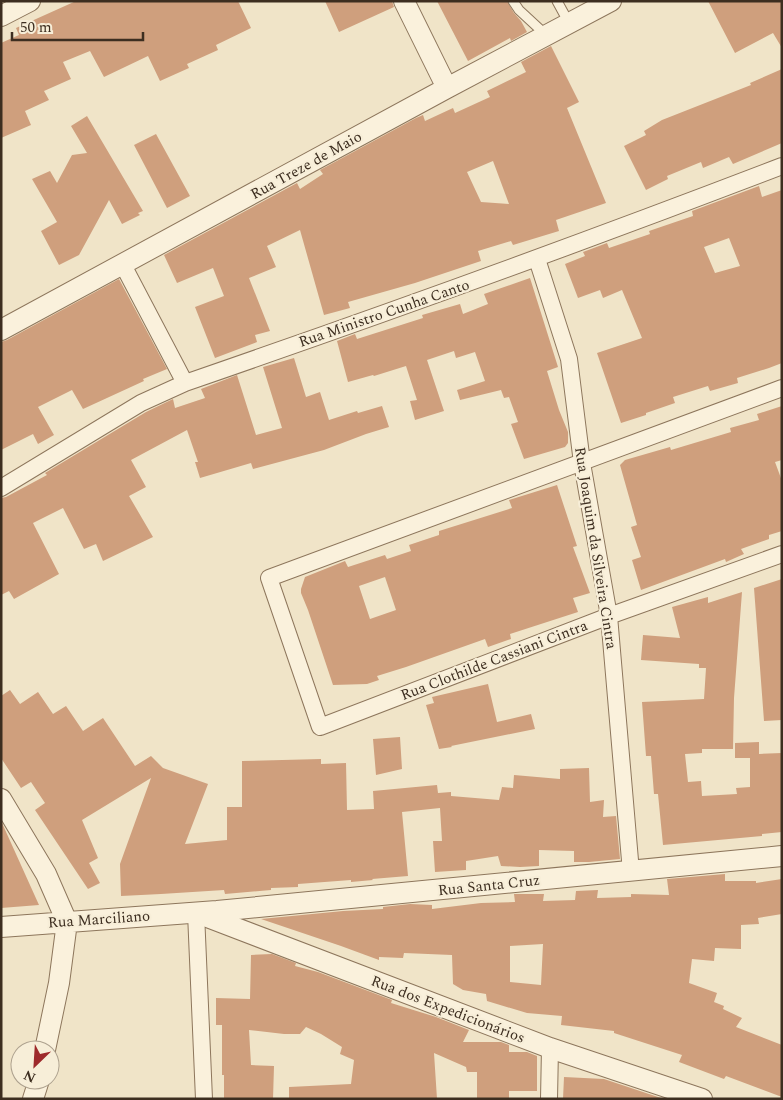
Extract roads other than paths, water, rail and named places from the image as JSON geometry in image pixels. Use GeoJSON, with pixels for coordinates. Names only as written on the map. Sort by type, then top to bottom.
{"type":"FeatureCollection","features":[{"type":"Feature","properties":{"kind":"street"},"geometry":{"type":"LineString","coordinates":[[1,16],[30,1]]}},
{"type":"Feature","properties":{"kind":"street"},"geometry":{"type":"LineString","coordinates":[[404,1],[447,88]]}},
{"type":"Feature","properties":{"kind":"street","name":"Rua Treze de Maio"},"geometry":{"type":"LineString","coordinates":[[1,330],[611,1]]}},
{"type":"Feature","properties":{"kind":"street","name":"Rua Ministro Cunha Canto"},"geometry":{"type":"LineString","coordinates":[[1,488],[141,403],[185,383],[537,259],[782,166]]}},
{"type":"Feature","properties":{"kind":"street","name":"Rua Joaquim da Silveira Cintra"},"geometry":{"type":"LineString","coordinates":[[537,259],[570,359],[582,462],[610,616],[631,872]]}},
{"type":"Feature","properties":{"kind":"street"},"geometry":{"type":"LineString","coordinates":[[123,265],[185,383]]}},
{"type":"Feature","properties":{"kind":"street"},"geometry":{"type":"LineString","coordinates":[[582,462],[782,388]]}},
{"type":"Feature","properties":{"kind":"street","name":"Rua Clothilde Cassiani Cintra"},"geometry":{"type":"LineString","coordinates":[[582,462],[269,578],[320,727],[610,616],[782,554]]}},
{"type":"Feature","properties":{"kind":"street"},"geometry":{"type":"LineString","coordinates":[[1,799],[46,874],[67,922],[58,984],[47,1040]]}},
{"type":"Feature","properties":{"kind":"street","name":"Rua Santa Cruz"},"geometry":{"type":"LineString","coordinates":[[196,913],[782,856]]}},
{"type":"Feature","properties":{"kind":"street"},"geometry":{"type":"LineString","coordinates":[[196,913],[204,1099]]}},
{"type":"Feature","properties":{"kind":"street","name":"Rua Marciliano"},"geometry":{"type":"LineString","coordinates":[[1,927],[196,913]]}},
{"type":"Feature","properties":{"kind":"street","name":"Rua dos Expedicionários"},"geometry":{"type":"LineString","coordinates":[[196,913],[550,1048],[702,1099]]}},
{"type":"Feature","properties":{"kind":"street"},"geometry":{"type":"LineString","coordinates":[[549,1099],[550,1048]]}},
{"type":"Feature","properties":{"kind":"lane"},"geometry":{"type":"LineString","coordinates":[[525,1],[514,3],[546,36]]}},
{"type":"Feature","properties":{"kind":"lane"},"geometry":{"type":"LineString","coordinates":[[557,1],[569,24]]}}]}
